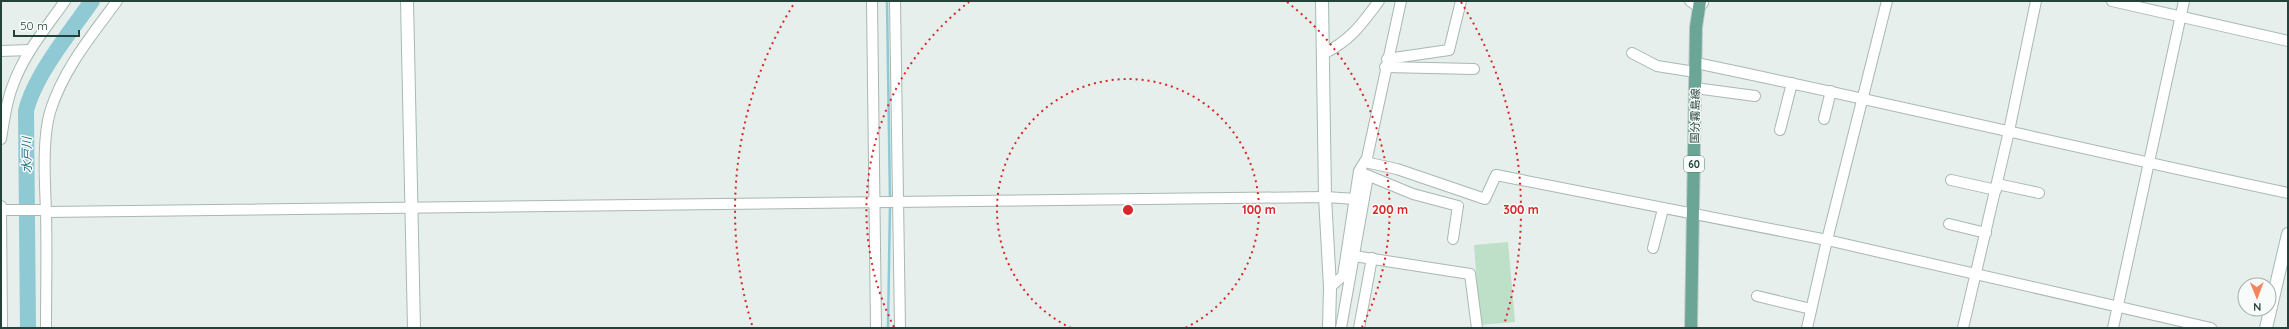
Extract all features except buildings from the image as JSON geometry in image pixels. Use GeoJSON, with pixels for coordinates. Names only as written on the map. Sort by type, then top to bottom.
{"type":"FeatureCollection","features":[{"type":"Feature","properties":{"kind":"main road","name":"国分霧島線"},"geometry":{"type":"LineString","coordinates":[[1691,328],[1698,3]]}},
{"type":"Feature","properties":{"kind":"street"},"geometry":{"type":"LineString","coordinates":[[1,139],[5,113],[13,84],[30,50],[65,1]]}},
{"type":"Feature","properties":{"kind":"street"},"geometry":{"type":"LineString","coordinates":[[46,328],[44,211],[46,146],[50,114],[62,82],[76,57],[117,1]]}},
{"type":"Feature","properties":{"kind":"street"},"geometry":{"type":"LineString","coordinates":[[407,1],[414,328]]}},
{"type":"Feature","properties":{"kind":"street"},"geometry":{"type":"LineString","coordinates":[[872,1],[878,203],[876,328]]}},
{"type":"Feature","properties":{"kind":"street"},"geometry":{"type":"LineString","coordinates":[[895,1],[896,203],[900,328]]}},
{"type":"Feature","properties":{"kind":"street"},"geometry":{"type":"LineString","coordinates":[[1322,1],[1325,197],[1330,287],[1329,328]]}},
{"type":"Feature","properties":{"kind":"street"},"geometry":{"type":"LineString","coordinates":[[1323,54],[1337,47],[1358,31],[1379,1]]}},
{"type":"Feature","properties":{"kind":"street"},"geometry":{"type":"LineString","coordinates":[[1330,287],[1347,277],[1354,256],[1365,162],[1400,1]]}},
{"type":"Feature","properties":{"kind":"street"},"geometry":{"type":"LineString","coordinates":[[1386,63],[1449,50],[1461,1]]}},
{"type":"Feature","properties":{"kind":"street"},"geometry":{"type":"LineString","coordinates":[[1807,328],[1827,240],[1887,1]]}},
{"type":"Feature","properties":{"kind":"street"},"geometry":{"type":"LineString","coordinates":[[1963,328],[2009,131],[2036,1]]}},
{"type":"Feature","properties":{"kind":"street"},"geometry":{"type":"LineString","coordinates":[[2112,1],[2180,18],[2288,41]]}},
{"type":"Feature","properties":{"kind":"street"},"geometry":{"type":"LineString","coordinates":[[2113,328],[2184,1]]}},
{"type":"Feature","properties":{"kind":"street"},"geometry":{"type":"LineString","coordinates":[[1,51],[30,50]]}},
{"type":"Feature","properties":{"kind":"street"},"geometry":{"type":"LineString","coordinates":[[1632,53],[1657,66],[1696,68],[1792,83],[1863,97],[2148,164],[2288,193]]}},
{"type":"Feature","properties":{"kind":"street"},"geometry":{"type":"LineString","coordinates":[[1386,63],[1474,69]]}},
{"type":"Feature","properties":{"kind":"street"},"geometry":{"type":"LineString","coordinates":[[1780,130],[1792,83]]}},
{"type":"Feature","properties":{"kind":"street"},"geometry":{"type":"LineString","coordinates":[[1695,88],[1755,96]]}},
{"type":"Feature","properties":{"kind":"street"},"geometry":{"type":"LineString","coordinates":[[1824,119],[1831,91]]}},
{"type":"Feature","properties":{"kind":"street"},"geometry":{"type":"LineString","coordinates":[[1365,162],[1397,169],[1485,199],[1496,175],[1558,186],[1663,209],[1827,240],[2211,328]]}},
{"type":"Feature","properties":{"kind":"street"},"geometry":{"type":"LineString","coordinates":[[1341,328],[1356,199],[1363,174]]}},
{"type":"Feature","properties":{"kind":"street"},"geometry":{"type":"LineString","coordinates":[[1363,174],[1413,194],[1458,206],[1453,239]]}},
{"type":"Feature","properties":{"kind":"street"},"geometry":{"type":"LineString","coordinates":[[1951,180],[2039,193]]}},
{"type":"Feature","properties":{"kind":"street"},"geometry":{"type":"LineString","coordinates":[[2,328],[3,209],[44,211],[896,203],[1325,197],[1356,199]]}},
{"type":"Feature","properties":{"kind":"street"},"geometry":{"type":"LineString","coordinates":[[1653,248],[1663,209]]}},
{"type":"Feature","properties":{"kind":"street"},"geometry":{"type":"LineString","coordinates":[[1948,224],[1986,233]]}},
{"type":"Feature","properties":{"kind":"street"},"geometry":{"type":"LineString","coordinates":[[2266,328],[2288,234]]}},
{"type":"Feature","properties":{"kind":"street"},"geometry":{"type":"LineString","coordinates":[[1354,256],[1470,274],[1477,328]]}},
{"type":"Feature","properties":{"kind":"street"},"geometry":{"type":"LineString","coordinates":[[1359,328],[1372,258]]}},
{"type":"Feature","properties":{"kind":"street"},"geometry":{"type":"LineString","coordinates":[[1757,296],[1812,309]]}},
{"type":"Feature","properties":{"kind":"green space"},"geometry":{"type":"Polygon","coordinates":[[[1508,242],[1515,322],[1480,325],[1474,245],[1508,242]]]}},
{"type":"Feature","properties":{"kind":"waterway","name":"水戸川"},"geometry":{"type":"LineString","coordinates":[[28,328],[26,111],[30,97],[45,69],[92,1]]}},
{"type":"Feature","properties":{"kind":"waterway"},"geometry":{"type":"LineString","coordinates":[[887,1],[890,200]]}},
{"type":"Feature","properties":{"kind":"waterway"},"geometry":{"type":"LineString","coordinates":[[888,328],[890,205]]}}]}
